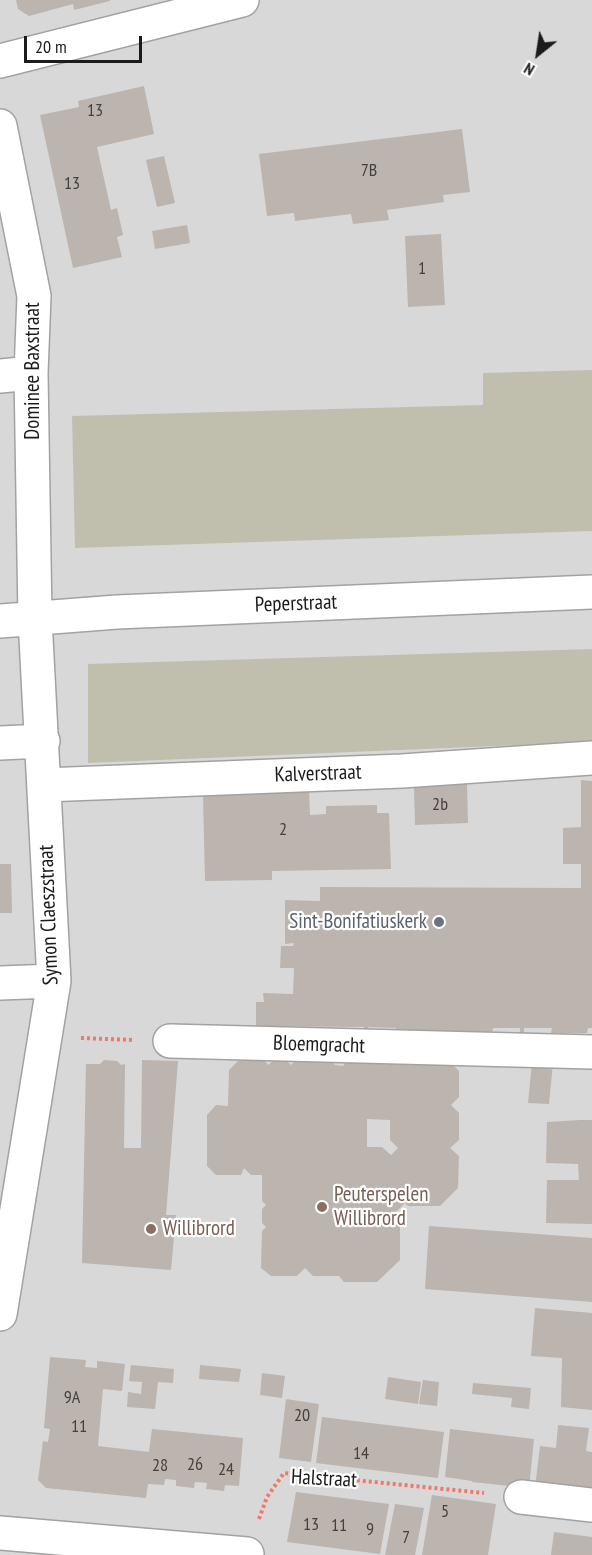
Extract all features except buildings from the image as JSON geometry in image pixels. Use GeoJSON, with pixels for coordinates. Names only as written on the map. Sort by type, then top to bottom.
{"type":"FeatureCollection","features":[{"type":"Feature","properties":{"kind":"street"},"geometry":{"type":"LineString","coordinates":[[0,61],[242,0]]}},
{"type":"Feature","properties":{"kind":"street","name":"Dominee Baxstraat"},"geometry":{"type":"LineString","coordinates":[[0,126],[34,296],[15,375],[35,619]]}},
{"type":"Feature","properties":{"kind":"street","name":"Peperstraat"},"geometry":{"type":"LineString","coordinates":[[0,621],[117,612],[592,592]]}},
{"type":"Feature","properties":{"kind":"street","name":"Symon Claeszstraat"},"geometry":{"type":"LineString","coordinates":[[0,1314],[54,981],[35,619]]}},
{"type":"Feature","properties":{"kind":"street"},"geometry":{"type":"LineString","coordinates":[[0,743],[43,741]]}},
{"type":"Feature","properties":{"kind":"street","name":"Kalverstraat"},"geometry":{"type":"LineString","coordinates":[[45,785],[402,771],[592,758]]}},
{"type":"Feature","properties":{"kind":"street"},"geometry":{"type":"LineString","coordinates":[[0,982],[54,981]]}},
{"type":"Feature","properties":{"kind":"street","name":"Bloemgracht"},"geometry":{"type":"LineString","coordinates":[[170,1041],[592,1052]]}},
{"type":"Feature","properties":{"kind":"street"},"geometry":{"type":"LineString","coordinates":[[521,1497],[592,1505]]}},
{"type":"Feature","properties":{"kind":"street"},"geometry":{"type":"LineString","coordinates":[[0,1533],[248,1554]]}},
{"type":"Feature","properties":{"kind":"path"},"geometry":{"type":"LineString","coordinates":[[45,1037],[170,1041]]}},
{"type":"Feature","properties":{"kind":"path","name":"Halstraat"},"geometry":{"type":"LineString","coordinates":[[248,1554],[267,1497],[284,1473],[521,1497]]}},
{"type":"Feature","properties":{"kind":"shaded area"},"geometry":{"type":"Polygon","coordinates":[[[0,0],[592,0],[592,1555],[0,1555],[0,0]]]}},
{"type":"Feature","properties":{"kind":"shaded area"},"geometry":{"type":"Polygon","coordinates":[[[592,370],[592,531],[75,548],[72,416],[483,405],[483,373],[592,370]]]}},
{"type":"Feature","properties":{"kind":"shaded area"},"geometry":{"type":"Polygon","coordinates":[[[592,649],[592,742],[88,763],[88,664],[592,649]]]}},
{"type":"Feature","properties":{"kind":"place","name":"Sint-Bonifatiuskerk"},"geometry":{"type":"Point","coordinates":[439,922]}},
{"type":"Feature","properties":{"kind":"place","name":"Peuterspelen Willibrord"},"geometry":{"type":"Point","coordinates":[322,1207]}},
{"type":"Feature","properties":{"kind":"place","name":"Willibrord"},"geometry":{"type":"Point","coordinates":[151,1229]}}]}
